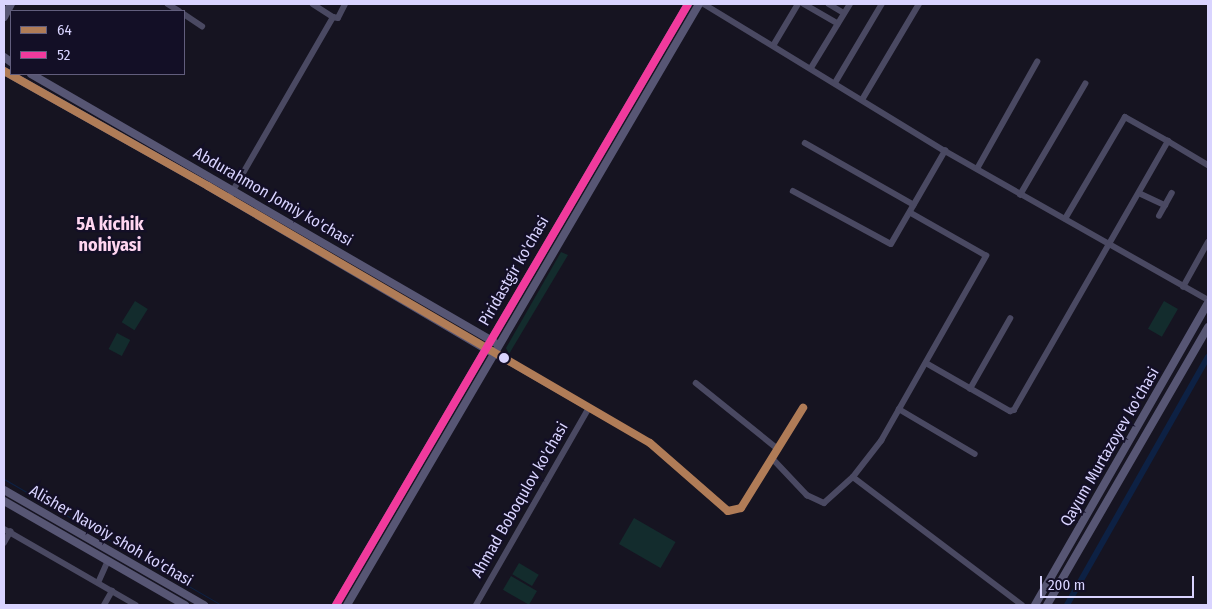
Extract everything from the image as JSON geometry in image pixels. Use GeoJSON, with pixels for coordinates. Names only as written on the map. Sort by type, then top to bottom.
{"type":"FeatureCollection","features":[{"type":"Feature","properties":{"kind":"main road"},"geometry":{"type":"LineString","coordinates":[[4,9],[7,4]]}},
{"type":"Feature","properties":{"kind":"main road"},"geometry":{"type":"LineString","coordinates":[[4,17],[12,4]]}},
{"type":"Feature","properties":{"kind":"main road","name":"Piridastgir ko'chasi"},"geometry":{"type":"LineString","coordinates":[[336,605],[688,4]]}},
{"type":"Feature","properties":{"kind":"main road","name":"Piridastgir ko'chasi"},"geometry":{"type":"LineString","coordinates":[[347,605],[698,4]]}},
{"type":"Feature","properties":{"kind":"main road","name":"Abdurahmon Jomiy ko'chasi"},"geometry":{"type":"LineString","coordinates":[[11,75],[229,198],[495,354]]}},
{"type":"Feature","properties":{"kind":"main road","name":"Abdurahmon Jomiy ko'chasi"},"geometry":{"type":"LineString","coordinates":[[33,75],[500,345]]}},
{"type":"Feature","properties":{"kind":"main road","name":"Qayum Murtazoyev ko'chasi"},"geometry":{"type":"LineString","coordinates":[[1035,605],[1207,306]]}},
{"type":"Feature","properties":{"kind":"main road","name":"Qayum Murtazoyev ko'chasi"},"geometry":{"type":"LineString","coordinates":[[1047,605],[1208,327]]}},
{"type":"Feature","properties":{"kind":"main road","name":"Alisher Navoiy shoh ko'chasi"},"geometry":{"type":"LineString","coordinates":[[4,490],[204,605]]}},
{"type":"Feature","properties":{"kind":"main road","name":"Alisher Navoiy shoh ko'chasi"},"geometry":{"type":"LineString","coordinates":[[4,501],[185,605]]}},
{"type":"Feature","properties":{"kind":"street"},"geometry":{"type":"LineString","coordinates":[[313,4],[333,17],[338,18],[346,4]]}},
{"type":"Feature","properties":{"kind":"street"},"geometry":{"type":"LineString","coordinates":[[704,4],[1020,195],[1183,287],[1207,306]]}},
{"type":"Feature","properties":{"kind":"street"},"geometry":{"type":"LineString","coordinates":[[773,46],[798,4]]}},
{"type":"Feature","properties":{"kind":"street"},"geometry":{"type":"LineString","coordinates":[[804,4],[838,24]]}},
{"type":"Feature","properties":{"kind":"street"},"geometry":{"type":"LineString","coordinates":[[828,4],[844,13]]}},
{"type":"Feature","properties":{"kind":"street"},"geometry":{"type":"LineString","coordinates":[[811,68],[850,4]]}},
{"type":"Feature","properties":{"kind":"street"},"geometry":{"type":"LineString","coordinates":[[835,83],[882,4]]}},
{"type":"Feature","properties":{"kind":"street"},"geometry":{"type":"LineString","coordinates":[[862,100],[918,4]]}},
{"type":"Feature","properties":{"kind":"street"},"geometry":{"type":"LineString","coordinates":[[185,15],[202,26]]}},
{"type":"Feature","properties":{"kind":"street"},"geometry":{"type":"LineString","coordinates":[[229,198],[333,17]]}},
{"type":"Feature","properties":{"kind":"street"},"geometry":{"type":"LineString","coordinates":[[977,169],[1037,62]]}},
{"type":"Feature","properties":{"kind":"street"},"geometry":{"type":"LineString","coordinates":[[1020,195],[1085,84]]}},
{"type":"Feature","properties":{"kind":"street"},"geometry":{"type":"LineString","coordinates":[[1065,219],[1125,117],[1208,165]]}},
{"type":"Feature","properties":{"kind":"street"},"geometry":{"type":"LineString","coordinates":[[926,363],[1010,411],[1018,408],[1168,141]]}},
{"type":"Feature","properties":{"kind":"street"},"geometry":{"type":"LineString","coordinates":[[805,143],[914,206]]}},
{"type":"Feature","properties":{"kind":"street"},"geometry":{"type":"LineString","coordinates":[[793,190],[891,244],[946,151]]}},
{"type":"Feature","properties":{"kind":"street"},"geometry":{"type":"LineString","coordinates":[[1139,193],[1165,205]]}},
{"type":"Feature","properties":{"kind":"street"},"geometry":{"type":"LineString","coordinates":[[1159,216],[1172,193]]}},
{"type":"Feature","properties":{"kind":"street"},"geometry":{"type":"LineString","coordinates":[[773,459],[807,495],[824,503],[853,477],[881,441],[986,256],[910,213]]}},
{"type":"Feature","properties":{"kind":"street"},"geometry":{"type":"LineString","coordinates":[[1183,287],[1208,242]]}},
{"type":"Feature","properties":{"kind":"street"},"geometry":{"type":"LineString","coordinates":[[970,389],[1010,319]]}},
{"type":"Feature","properties":{"kind":"street"},"geometry":{"type":"LineString","coordinates":[[495,354],[650,443],[728,511],[741,508],[803,408]]}},
{"type":"Feature","properties":{"kind":"street"},"geometry":{"type":"LineString","coordinates":[[696,383],[778,449]]}},
{"type":"Feature","properties":{"kind":"street","name":"Ahmad Boboqulov ko'chasi"},"geometry":{"type":"LineString","coordinates":[[476,605],[588,408]]}},
{"type":"Feature","properties":{"kind":"street"},"geometry":{"type":"LineString","coordinates":[[899,409],[975,454]]}},
{"type":"Feature","properties":{"kind":"street"},"geometry":{"type":"LineString","coordinates":[[853,477],[1022,605]]}},
{"type":"Feature","properties":{"kind":"street"},"geometry":{"type":"LineString","coordinates":[[4,528],[136,605]]}},
{"type":"Feature","properties":{"kind":"street"},"geometry":{"type":"LineString","coordinates":[[4,542],[10,532]]}},
{"type":"Feature","properties":{"kind":"street"},"geometry":{"type":"LineString","coordinates":[[98,583],[108,561]]}},
{"type":"Feature","properties":{"kind":"street"},"geometry":{"type":"LineString","coordinates":[[104,605],[112,591]]}},
{"type":"Feature","properties":{"kind":"green space"},"geometry":{"type":"Polygon","coordinates":[[[561,252],[568,255],[509,354],[506,348],[561,252]]]}},
{"type":"Feature","properties":{"kind":"green space"},"geometry":{"type":"Polygon","coordinates":[[[135,301],[148,309],[134,330],[122,322],[135,301]]]}},
{"type":"Feature","properties":{"kind":"green space"},"geometry":{"type":"Polygon","coordinates":[[[1164,301],[1178,309],[1162,337],[1148,329],[1164,301]]]}},
{"type":"Feature","properties":{"kind":"green space"},"geometry":{"type":"Polygon","coordinates":[[[117,333],[130,340],[122,356],[109,349],[117,333]]]}},
{"type":"Feature","properties":{"kind":"green space"},"geometry":{"type":"Polygon","coordinates":[[[634,518],[676,542],[661,568],[619,544],[634,518]]]}},
{"type":"Feature","properties":{"kind":"green space"},"geometry":{"type":"Polygon","coordinates":[[[519,563],[539,575],[532,586],[512,574],[519,563]]]}},
{"type":"Feature","properties":{"kind":"green space"},"geometry":{"type":"Polygon","coordinates":[[[511,576],[537,591],[529,605],[503,590],[511,576]]]}},
{"type":"Feature","properties":{"kind":"waterway"},"geometry":{"type":"LineString","coordinates":[[1067,605],[1208,357]]}},
{"type":"Feature","properties":{"kind":"waterway"},"geometry":{"type":"LineString","coordinates":[[4,479],[221,605]]}},
{"type":"Feature","properties":{"kind":"transit line","name":"52"},"geometry":{"type":"LineString","coordinates":[[336,605],[688,4]]}},
{"type":"Feature","properties":{"kind":"transit line","name":"64"},"geometry":{"type":"LineString","coordinates":[[4,71],[10,74]]}},
{"type":"Feature","properties":{"kind":"transit line","name":"64"},"geometry":{"type":"LineString","coordinates":[[11,75],[208,186],[650,443],[728,511],[741,508],[803,408]]}},
{"type":"Feature","properties":{"kind":"district","name":"5A kichik nohiyasi"},"geometry":{"type":"Point","coordinates":[110,235]}}]}
